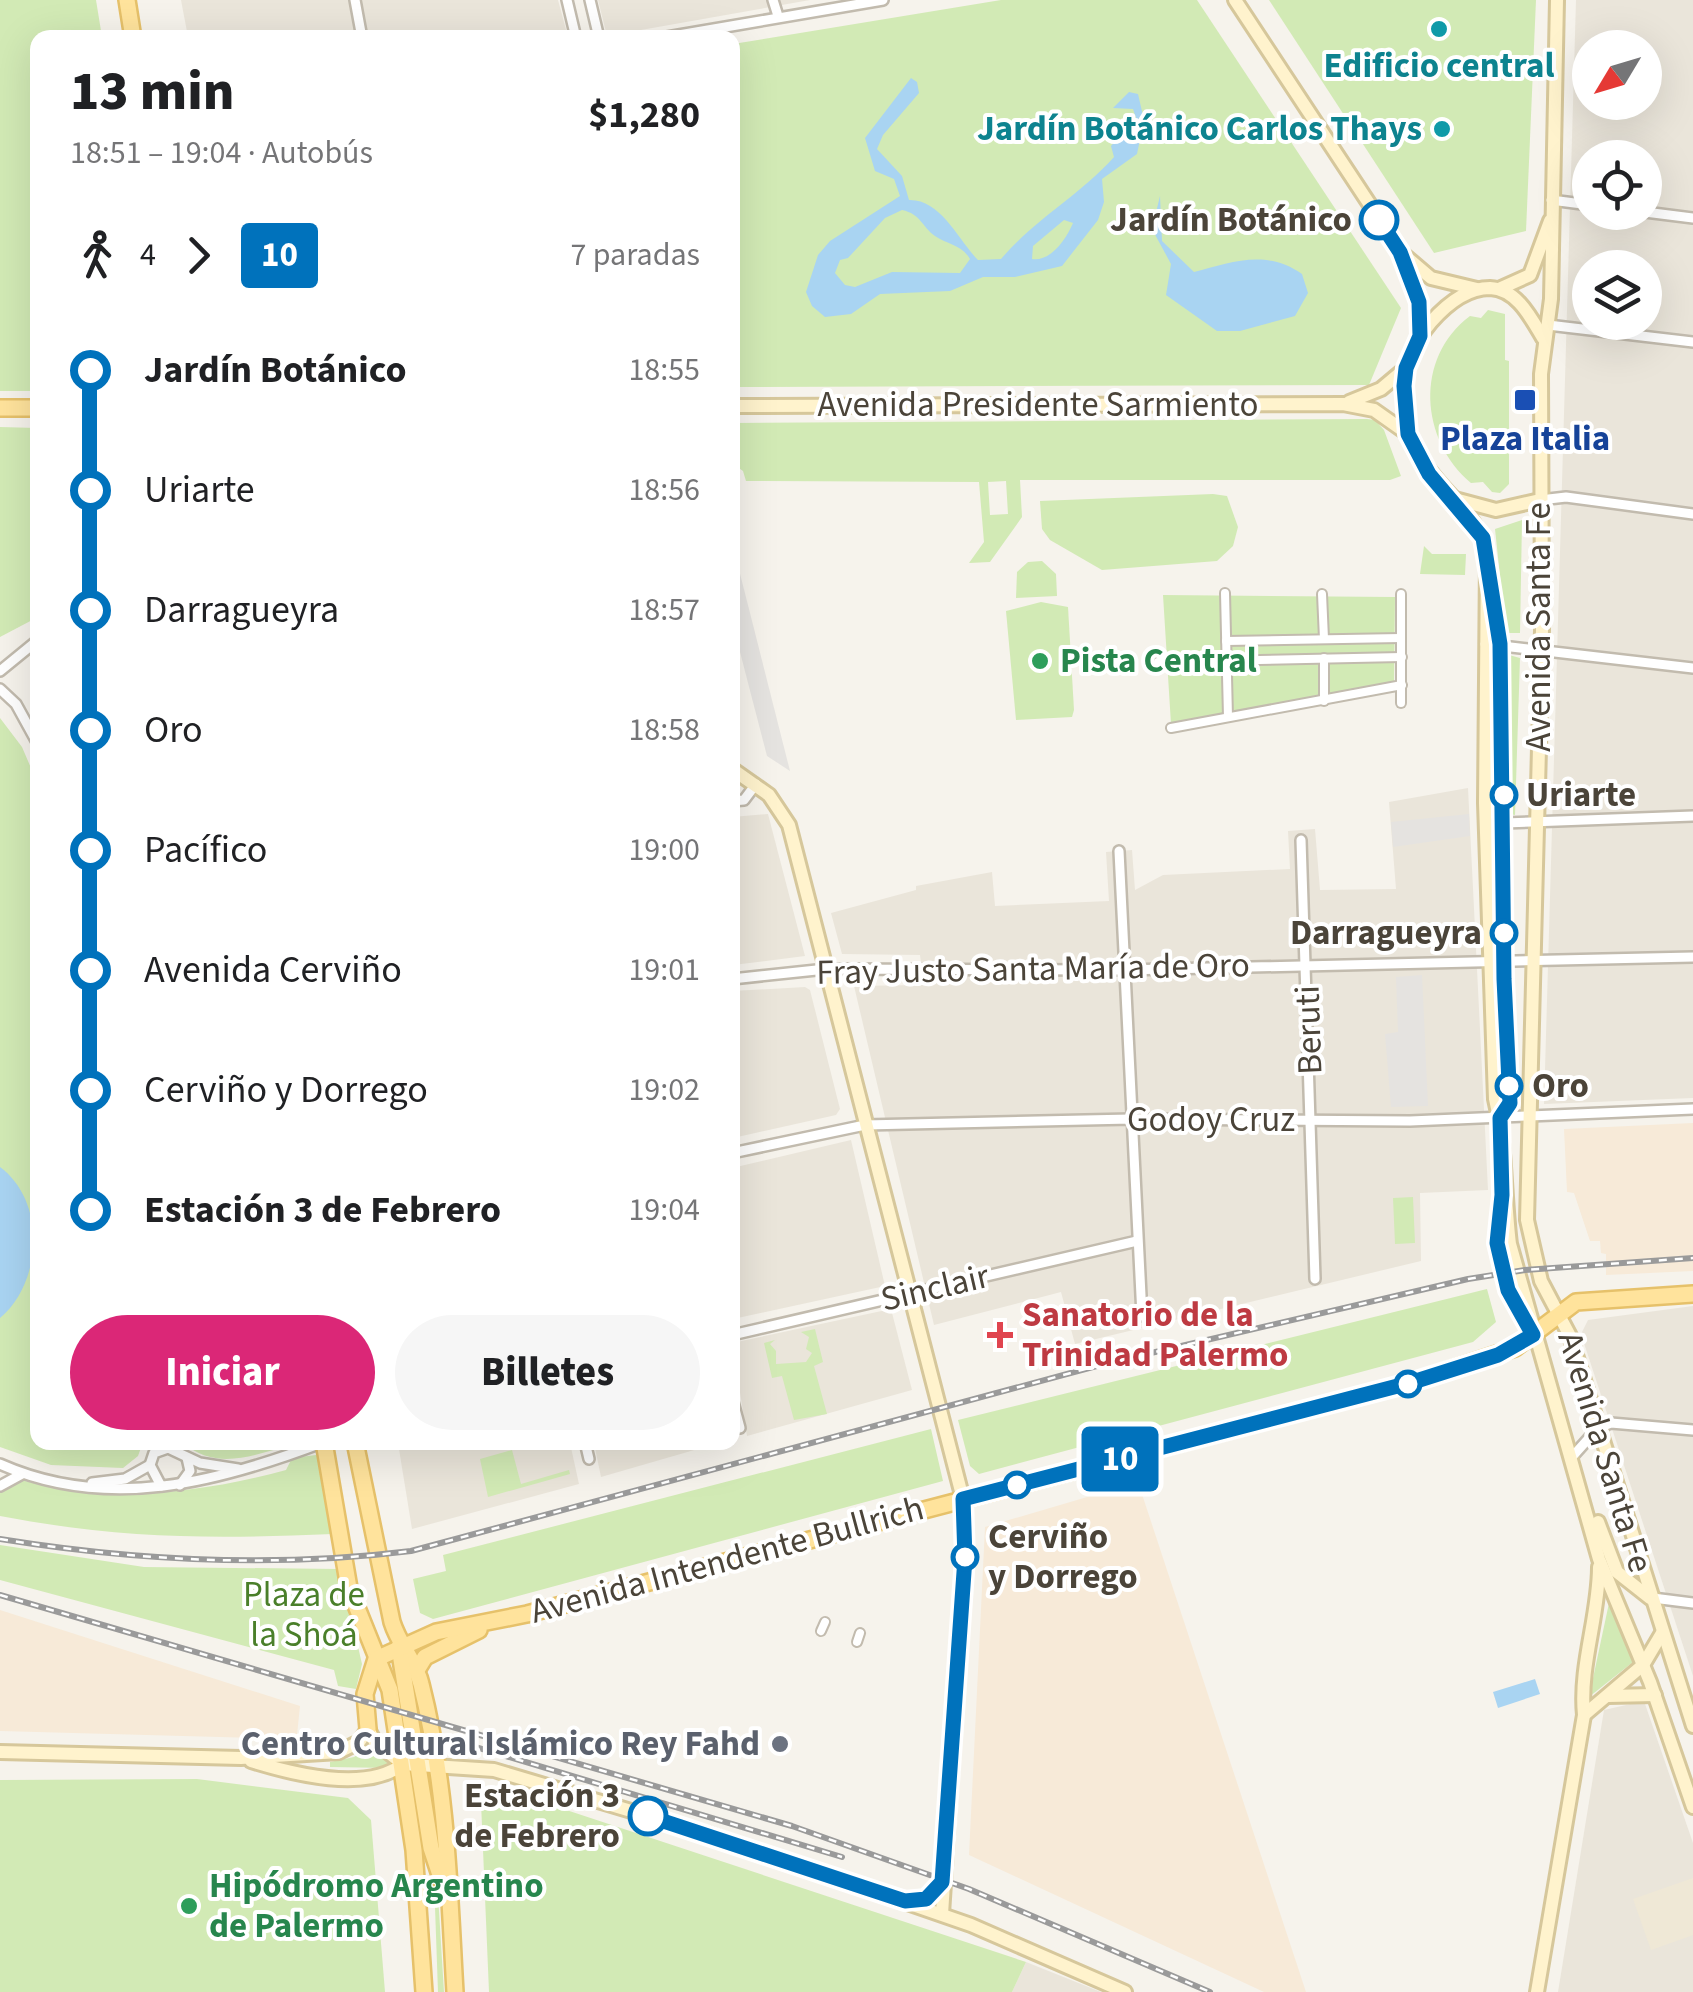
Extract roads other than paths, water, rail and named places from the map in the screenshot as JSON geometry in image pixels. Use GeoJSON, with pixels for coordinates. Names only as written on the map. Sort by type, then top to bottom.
{"type":"FeatureCollection","features":[{"type":"Feature","properties":{"kind":"main road"},"geometry":{"type":"LineString","coordinates":[[127,0],[132,30]]}},
{"type":"Feature","properties":{"kind":"main road"},"geometry":{"type":"LineString","coordinates":[[1234,0],[1400,252],[1419,302],[1420,336]]}},
{"type":"Feature","properties":{"kind":"main road","name":"Avenida Santa Fe"},"geometry":{"type":"LineString","coordinates":[[1557,0],[1550,220],[1553,245],[1545,331],[1540,500],[1544,528],[1526,1220],[1542,1280],[1560,1312],[1693,1726]]}},
{"type":"Feature","properties":{"kind":"main road","name":"Avenida Santa Fe"},"geometry":{"type":"LineString","coordinates":[[1499,289],[1530,275],[1550,220]]}},
{"type":"Feature","properties":{"kind":"main road"},"geometry":{"type":"LineString","coordinates":[[1400,252],[1431,278],[1477,289],[1499,289],[1545,331]]}},
{"type":"Feature","properties":{"kind":"main road"},"geometry":{"type":"LineString","coordinates":[[1477,289],[1444,309],[1420,336],[1406,368],[1408,434],[1421,461],[1449,497],[1496,510],[1540,500]]}},
{"type":"Feature","properties":{"kind":"main road","name":"Avenida Presidente Sarmiento"},"geometry":{"type":"LineString","coordinates":[[1343,404],[1381,389],[1406,368]]}},
{"type":"Feature","properties":{"kind":"main road","name":"Avenida Presidente Sarmiento"},"geometry":{"type":"LineString","coordinates":[[740,406],[1343,404],[1374,410],[1408,434]]}},
{"type":"Feature","properties":{"kind":"main road"},"geometry":{"type":"LineString","coordinates":[[0,408],[30,408]]}},
{"type":"Feature","properties":{"kind":"main road","name":"Avenida Santa Fe"},"geometry":{"type":"LineString","coordinates":[[1449,497],[1480,532],[1486,548],[1490,600],[1485,644],[1488,962],[1502,1195],[1533,1335],[1586,1504],[1599,1559],[1643,1665],[1693,1807]]}},
{"type":"Feature","properties":{"kind":"main road"},"geometry":{"type":"LineString","coordinates":[[740,774],[778,804],[789,825],[963,1499],[965,1558],[942,1914]]}},
{"type":"Feature","properties":{"kind":"main road"},"geometry":{"type":"LineString","coordinates":[[1560,1312],[1576,1302],[1693,1294]]}},
{"type":"Feature","properties":{"kind":"main road","name":"Avenida Intendente Bullrich"},"geometry":{"type":"LineString","coordinates":[[376,1659],[436,1632],[496,1621],[1413,1382],[1498,1355],[1533,1335],[1560,1312]]}},
{"type":"Feature","properties":{"kind":"main road"},"geometry":{"type":"LineString","coordinates":[[325,1450],[338,1546],[360,1624],[390,1690],[430,1848],[450,1902]]}},
{"type":"Feature","properties":{"kind":"main road"},"geometry":{"type":"LineString","coordinates":[[357,1450],[399,1647],[424,1992]]}},
{"type":"Feature","properties":{"kind":"main road"},"geometry":{"type":"LineString","coordinates":[[1586,1504],[1597,1517],[1617,1572],[1650,1598]]}},
{"type":"Feature","properties":{"kind":"main road"},"geometry":{"type":"LineString","coordinates":[[1538,1992],[1584,1715],[1582,1695],[1598,1610],[1599,1559]]}},
{"type":"Feature","properties":{"kind":"main road","name":"Avenida Intendente Bullrich"},"geometry":{"type":"LineString","coordinates":[[417,1670],[425,1657],[496,1621]]}},
{"type":"Feature","properties":{"kind":"main road"},"geometry":{"type":"LineString","coordinates":[[1584,1715],[1643,1665],[1662,1633]]}},
{"type":"Feature","properties":{"kind":"main road"},"geometry":{"type":"LineString","coordinates":[[390,1690],[399,1647]]}},
{"type":"Feature","properties":{"kind":"main road"},"geometry":{"type":"LineString","coordinates":[[399,1647],[417,1670],[439,1764],[449,1835],[455,1992]]}},
{"type":"Feature","properties":{"kind":"main road"},"geometry":{"type":"LineString","coordinates":[[376,1659],[365,1694],[368,1729],[375,1742],[410,1764]]}},
{"type":"Feature","properties":{"kind":"main road"},"geometry":{"type":"LineString","coordinates":[[1608,1696],[1654,1695]]}},
{"type":"Feature","properties":{"kind":"main road"},"geometry":{"type":"LineString","coordinates":[[0,1752],[241,1758],[338,1752],[358,1742],[368,1729]]}},
{"type":"Feature","properties":{"kind":"main road"},"geometry":{"type":"LineString","coordinates":[[241,1758],[326,1777],[389,1775],[410,1764],[494,1770],[725,1840],[942,1914],[1125,1992]]}},
{"type":"Feature","properties":{"kind":"main road"},"geometry":{"type":"LineString","coordinates":[[905,1901],[926,1899],[942,1882]]}},
{"type":"Feature","properties":{"kind":"main road"},"geometry":{"type":"LineString","coordinates":[[942,1882],[952,1904],[971,1925]]}},
{"type":"Feature","properties":{"kind":"street"},"geometry":{"type":"LineString","coordinates":[[355,0],[361,30]]}},
{"type":"Feature","properties":{"kind":"street"},"geometry":{"type":"LineString","coordinates":[[567,0],[574,30]]}},
{"type":"Feature","properties":{"kind":"street"},"geometry":{"type":"LineString","coordinates":[[590,0],[597,30]]}},
{"type":"Feature","properties":{"kind":"street"},"geometry":{"type":"LineString","coordinates":[[773,0],[778,16]]}},
{"type":"Feature","properties":{"kind":"street"},"geometry":{"type":"LineString","coordinates":[[704,30],[884,0]]}},
{"type":"Feature","properties":{"kind":"street"},"geometry":{"type":"LineString","coordinates":[[572,19],[580,22],[593,14]]}},
{"type":"Feature","properties":{"kind":"street"},"geometry":{"type":"LineString","coordinates":[[1551,200],[1572,203]]}},
{"type":"Feature","properties":{"kind":"street"},"geometry":{"type":"LineString","coordinates":[[1662,214],[1693,218]]}},
{"type":"Feature","properties":{"kind":"street"},"geometry":{"type":"LineString","coordinates":[[1545,331],[1693,342]]}},
{"type":"Feature","properties":{"kind":"street"},"geometry":{"type":"LineString","coordinates":[[1540,500],[1566,496],[1693,514]]}},
{"type":"Feature","properties":{"kind":"street"},"geometry":{"type":"LineString","coordinates":[[1225,593],[1228,717]]}},
{"type":"Feature","properties":{"kind":"street"},"geometry":{"type":"LineString","coordinates":[[1322,594],[1324,639]]}},
{"type":"Feature","properties":{"kind":"street"},"geometry":{"type":"LineString","coordinates":[[1401,594],[1401,702]]}},
{"type":"Feature","properties":{"kind":"street"},"geometry":{"type":"LineString","coordinates":[[1226,641],[1401,638]]}},
{"type":"Feature","properties":{"kind":"street"},"geometry":{"type":"LineString","coordinates":[[1485,644],[1693,668]]}},
{"type":"Feature","properties":{"kind":"street"},"geometry":{"type":"LineString","coordinates":[[0,671],[30,647]]}},
{"type":"Feature","properties":{"kind":"street"},"geometry":{"type":"LineString","coordinates":[[1158,662],[1402,657]]}},
{"type":"Feature","properties":{"kind":"street"},"geometry":{"type":"LineString","coordinates":[[1324,658],[1324,701]]}},
{"type":"Feature","properties":{"kind":"street"},"geometry":{"type":"LineString","coordinates":[[1171,728],[1402,685]]}},
{"type":"Feature","properties":{"kind":"street"},"geometry":{"type":"LineString","coordinates":[[0,689],[16,704],[30,729]]}},
{"type":"Feature","properties":{"kind":"street"},"geometry":{"type":"LineString","coordinates":[[740,800],[756,784]]}},
{"type":"Feature","properties":{"kind":"street"},"geometry":{"type":"LineString","coordinates":[[1485,807],[1504,823],[1693,816]]}},
{"type":"Feature","properties":{"kind":"street","name":"Beruti"},"geometry":{"type":"LineString","coordinates":[[1302,840],[1315,1280]]}},
{"type":"Feature","properties":{"kind":"street"},"geometry":{"type":"LineString","coordinates":[[1119,851],[1142,1316]]}},
{"type":"Feature","properties":{"kind":"street","name":"Fray Justo Santa María de Oro"},"geometry":{"type":"LineString","coordinates":[[740,979],[826,969],[1124,970],[1693,958]]}},
{"type":"Feature","properties":{"kind":"street","name":"Godoy Cruz"},"geometry":{"type":"LineString","coordinates":[[740,1151],[866,1125],[1131,1119],[1500,1118],[1693,1109]]}},
{"type":"Feature","properties":{"kind":"street","name":"Sinclair"},"geometry":{"type":"LineString","coordinates":[[740,1333],[1137,1241]]}},
{"type":"Feature","properties":{"kind":"street"},"geometry":{"type":"LineString","coordinates":[[1572,1457],[1598,1428],[1611,1423],[1693,1430]]}},
{"type":"Feature","properties":{"kind":"street"},"geometry":{"type":"LineString","coordinates":[[154,1450],[150,1464],[161,1486]]}},
{"type":"Feature","properties":{"kind":"street"},"geometry":{"type":"LineString","coordinates":[[179,1450],[188,1458],[241,1470]]}},
{"type":"Feature","properties":{"kind":"street"},"geometry":{"type":"LineString","coordinates":[[0,1464],[22,1474],[116,1490],[180,1485],[300,1450]]}},
{"type":"Feature","properties":{"kind":"street"},"geometry":{"type":"LineString","coordinates":[[587,1450],[589,1460]]}},
{"type":"Feature","properties":{"kind":"street"},"geometry":{"type":"LineString","coordinates":[[180,1485],[190,1471],[188,1458]]}},
{"type":"Feature","properties":{"kind":"street"},"geometry":{"type":"LineString","coordinates":[[85,1484],[125,1478],[150,1464]]}},
{"type":"Feature","properties":{"kind":"street"},"geometry":{"type":"LineString","coordinates":[[0,1486],[22,1474]]}},
{"type":"Feature","properties":{"kind":"street"},"geometry":{"type":"LineString","coordinates":[[1650,1598],[1693,1604]]}},
{"type":"Feature","properties":{"kind":"water"},"geometry":{"type":"Polygon","coordinates":[[[911,78],[917,82],[919,93],[883,135],[877,149],[902,176],[909,200],[931,206],[978,260],[1001,259],[1114,157],[1111,146],[1118,138],[1130,136],[1136,118],[1133,109],[1113,108],[1129,92],[1138,94],[1144,120],[1137,154],[1102,179],[1104,202],[1098,220],[1062,266],[1015,277],[983,277],[950,291],[880,294],[851,314],[825,317],[812,306],[806,292],[818,255],[830,241],[900,196],[894,179],[875,171],[865,138],[911,78]],[[902,210],[885,218],[848,258],[840,260],[835,273],[845,285],[855,287],[892,272],[960,273],[970,259],[966,254],[902,210]],[[1064,220],[1033,246],[1032,259],[1045,257],[1062,243],[1073,223],[1064,220]]]}},
{"type":"Feature","properties":{"kind":"water"},"geometry":{"type":"Polygon","coordinates":[[[1160,196],[1162,241],[1194,272],[1261,260],[1275,261],[1302,274],[1308,293],[1295,316],[1240,331],[1217,331],[1166,295],[1171,264],[1152,229],[1160,196]]]}},
{"type":"Feature","properties":{"kind":"water"},"geometry":{"type":"Polygon","coordinates":[[[0,1167],[26,1200],[30,1214],[30,1267],[14,1303],[0,1318],[0,1167]]]}},
{"type":"Feature","properties":{"kind":"water"},"geometry":{"type":"Polygon","coordinates":[[[1535,1679],[1540,1694],[1498,1708],[1493,1692],[1535,1679]]]}},
{"type":"Feature","properties":{"kind":"railway"},"geometry":{"type":"LineString","coordinates":[[0,1539],[103,1553],[205,1560],[308,1559],[411,1551],[1104,1364],[1468,1279],[1525,1270],[1693,1258]]}},
{"type":"Feature","properties":{"kind":"railway"},"geometry":{"type":"LineString","coordinates":[[0,1595],[792,1826],[969,1889],[1210,1992]]}},
{"type":"Feature","properties":{"kind":"railway"},"geometry":{"type":"LineString","coordinates":[[439,1736],[842,1857]]}},
{"type":"Feature","properties":{"kind":"place","name":"Edificio central"},"geometry":{"type":"Point","coordinates":[1439,29]}},
{"type":"Feature","properties":{"kind":"place","name":"Jardín Botánico Carlos Thays"},"geometry":{"type":"Point","coordinates":[1442,129]}},
{"type":"Feature","properties":{"kind":"place","name":"Jardín Botánico"},"geometry":{"type":"Point","coordinates":[1379,220]}},
{"type":"Feature","properties":{"kind":"place","name":"Plaza Italia"},"geometry":{"type":"Point","coordinates":[1525,400]}},
{"type":"Feature","properties":{"kind":"place","name":"Pista Central"},"geometry":{"type":"Point","coordinates":[1040,661]}},
{"type":"Feature","properties":{"kind":"place","name":"Uriarte"},"geometry":{"type":"Point","coordinates":[1504,795]}},
{"type":"Feature","properties":{"kind":"place","name":"Darragueyra"},"geometry":{"type":"Point","coordinates":[1504,933]}},
{"type":"Feature","properties":{"kind":"place","name":"Oro"},"geometry":{"type":"Point","coordinates":[1509,1086]}},
{"type":"Feature","properties":{"kind":"place","name":"Sanatorio de la Trinidad Palermo"},"geometry":{"type":"Point","coordinates":[1000,1335]}},
{"type":"Feature","properties":{"kind":"place","name":"Cerviño y Dorrego"},"geometry":{"type":"Point","coordinates":[965,1557]}},
{"type":"Feature","properties":{"kind":"place","name":"Centro Cultural Islámico Rey Fahd"},"geometry":{"type":"Point","coordinates":[780,1744]}},
{"type":"Feature","properties":{"kind":"place","name":"Estación 3 de Febrero"},"geometry":{"type":"Point","coordinates":[648,1816]}},
{"type":"Feature","properties":{"kind":"place","name":"Hipódromo Argentino de Palermo"},"geometry":{"type":"Point","coordinates":[189,1906]}},
{"type":"Feature","properties":{"kind":"park label","name":"Plaza de la Shoá"},"geometry":{"type":"Point","coordinates":[304,1615]}}]}
